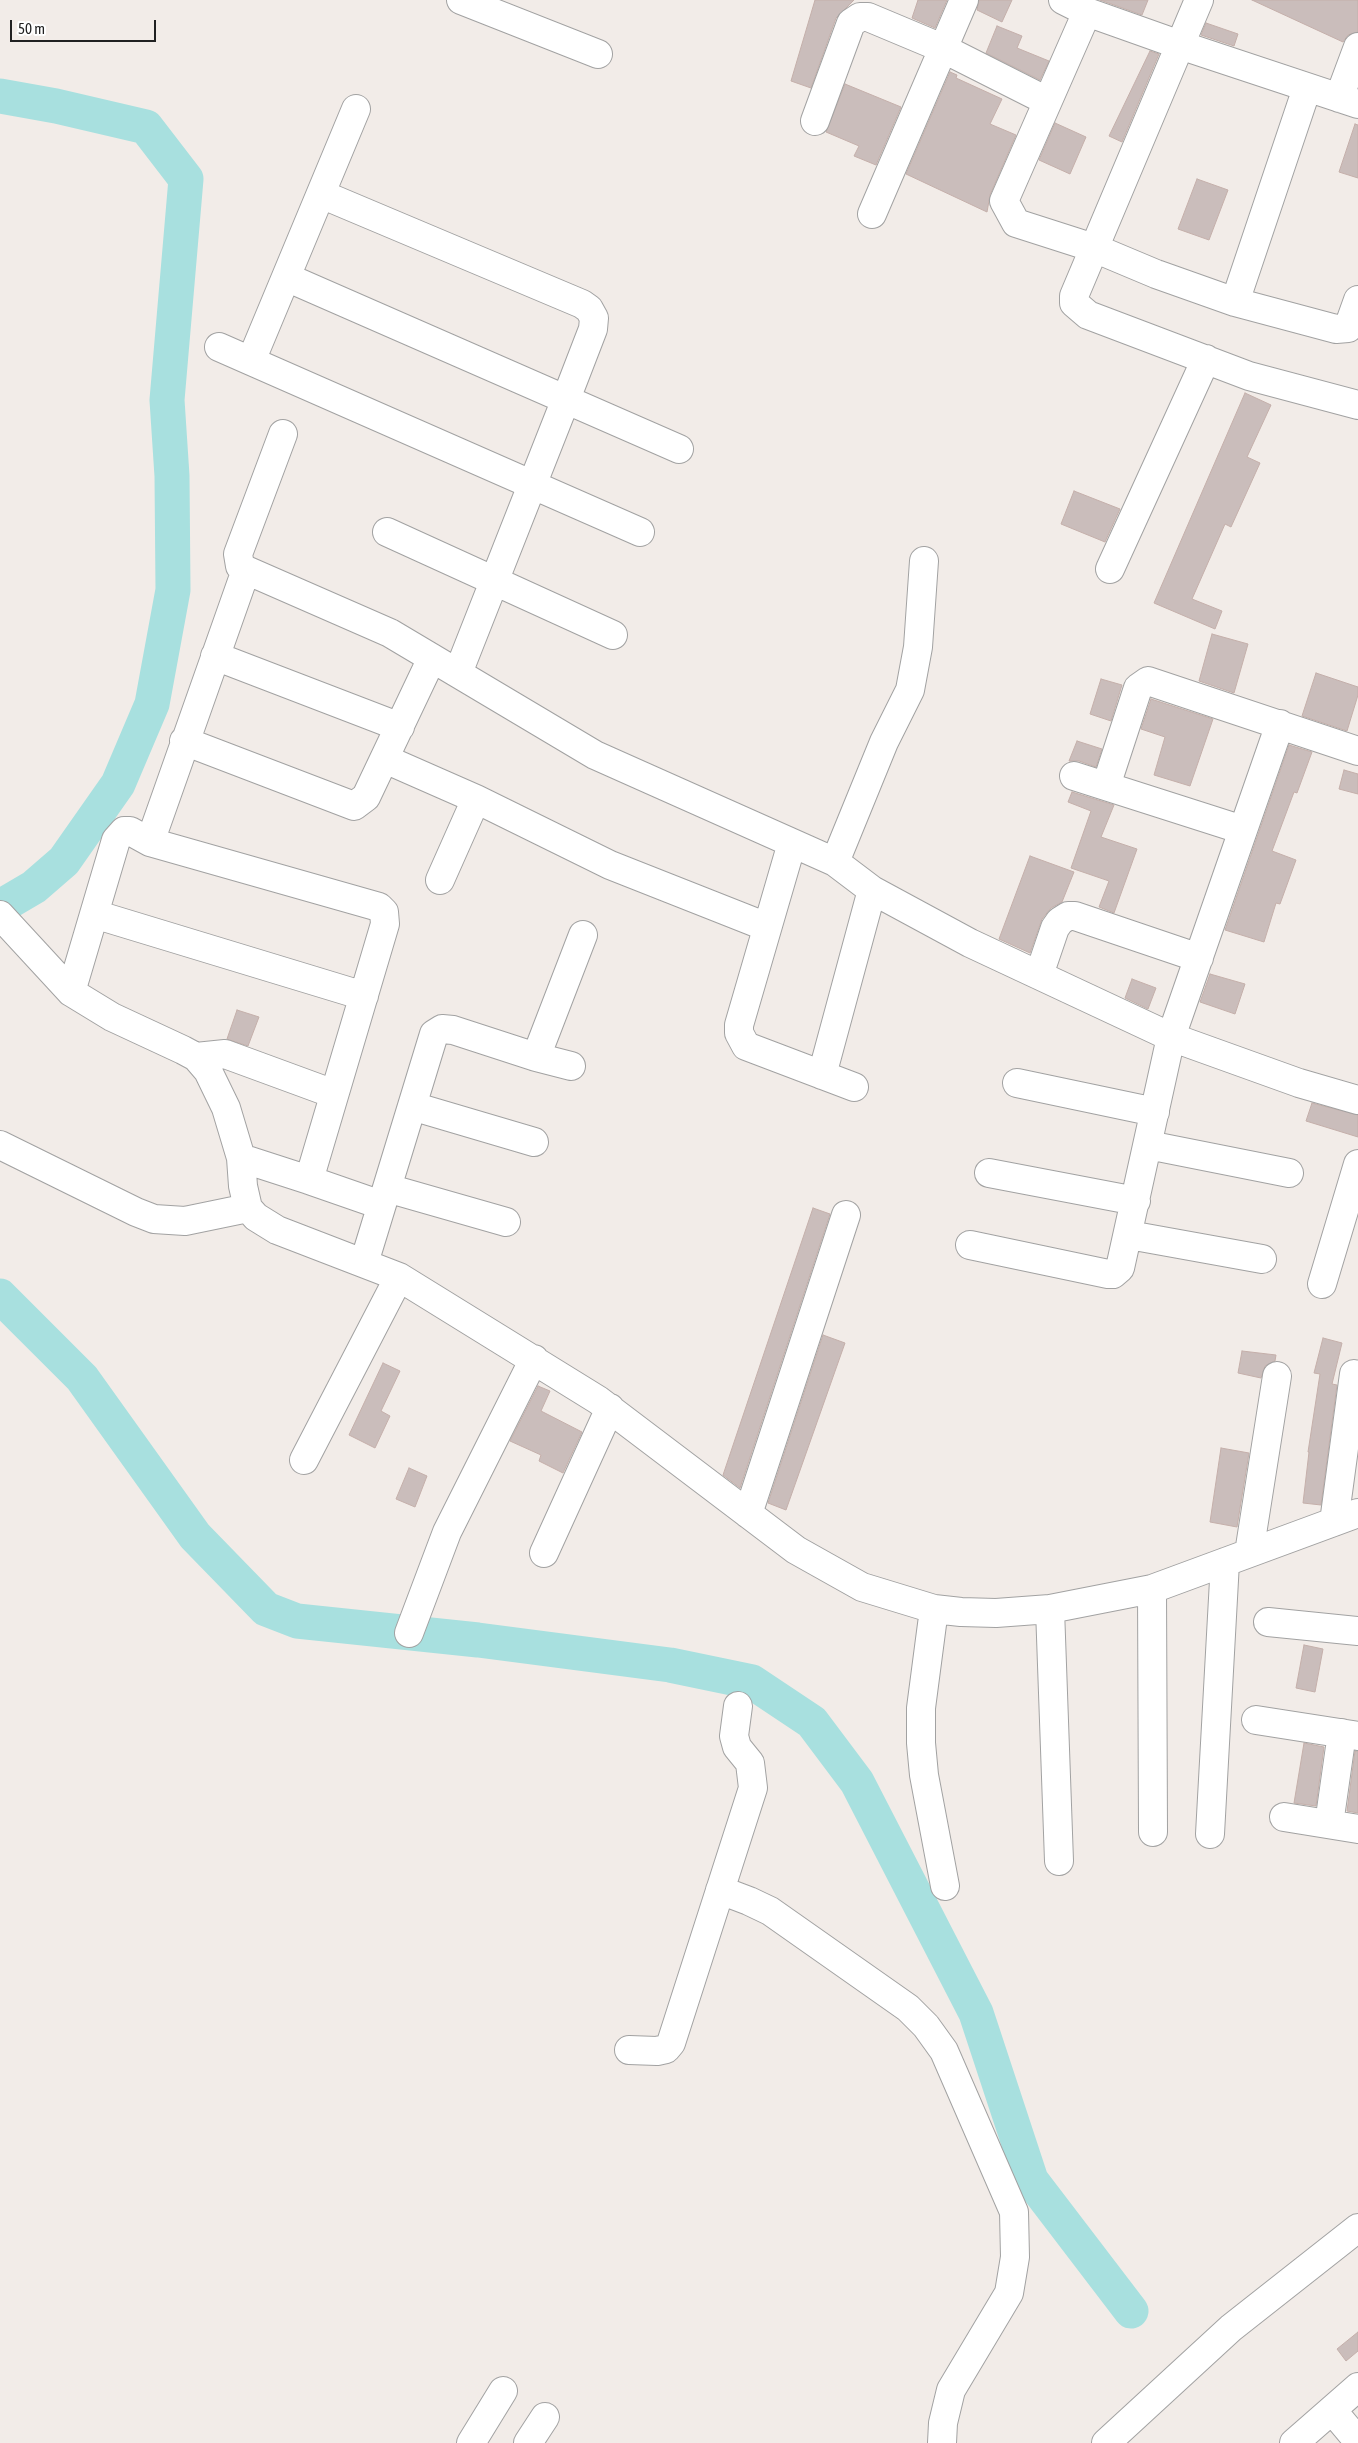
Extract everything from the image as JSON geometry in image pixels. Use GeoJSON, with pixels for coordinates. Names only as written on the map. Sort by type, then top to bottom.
{"type":"FeatureCollection","features":[{"type":"Feature","properties":{"kind":"street"},"geometry":{"type":"LineString","coordinates":[[461,0],[598,54]]}},
{"type":"Feature","properties":{"kind":"street"},"geometry":{"type":"LineString","coordinates":[[872,214],[964,0]]}},
{"type":"Feature","properties":{"kind":"street"},"geometry":{"type":"LineString","coordinates":[[1063,0],[1087,12],[1180,45],[1348,101],[1358,47]]}},
{"type":"Feature","properties":{"kind":"street"},"geometry":{"type":"LineString","coordinates":[[1199,0],[1074,296],[1074,303],[1078,309],[1088,315],[1249,376],[1358,405]]}},
{"type":"Feature","properties":{"kind":"street"},"geometry":{"type":"LineString","coordinates":[[1087,12],[1004,201],[1016,223],[1094,248],[1156,274],[1235,302],[1343,330],[1348,328],[1358,300]]}},
{"type":"Feature","properties":{"kind":"street"},"geometry":{"type":"LineString","coordinates":[[815,121],[851,23],[855,19],[868,17],[942,48],[1047,102]]}},
{"type":"Feature","properties":{"kind":"street"},"geometry":{"type":"LineString","coordinates":[[1235,302],[1307,88]]}},
{"type":"Feature","properties":{"kind":"street"},"geometry":{"type":"LineString","coordinates":[[250,361],[356,108]]}},
{"type":"Feature","properties":{"kind":"street"},"geometry":{"type":"LineString","coordinates":[[321,194],[573,300],[589,309],[594,318],[593,329],[458,673]]}},
{"type":"Feature","properties":{"kind":"street"},"geometry":{"type":"LineString","coordinates":[[286,277],[679,449]]}},
{"type":"Feature","properties":{"kind":"street"},"geometry":{"type":"LineString","coordinates":[[219,347],[640,532]]}},
{"type":"Feature","properties":{"kind":"street"},"geometry":{"type":"LineString","coordinates":[[1110,569],[1206,360]]}},
{"type":"Feature","properties":{"kind":"street"},"geometry":{"type":"LineString","coordinates":[[284,434],[238,554],[240,566],[246,570],[370,623],[595,755],[835,862],[872,890],[922,919],[1171,1038],[1299,1084],[1358,1100]]}},
{"type":"Feature","properties":{"kind":"street"},"geometry":{"type":"LineString","coordinates":[[387,532],[613,635]]}},
{"type":"Feature","properties":{"kind":"street"},"geometry":{"type":"LineString","coordinates":[[835,862],[884,742],[910,690],[918,647],[924,561]]}},
{"type":"Feature","properties":{"kind":"street"},"geometry":{"type":"LineString","coordinates":[[150,842],[246,570]]}},
{"type":"Feature","properties":{"kind":"street"},"geometry":{"type":"LineString","coordinates":[[215,656],[400,727]]}},
{"type":"Feature","properties":{"kind":"street"},"geometry":{"type":"LineString","coordinates":[[184,742],[354,806],[366,798],[432,658]]}},
{"type":"Feature","properties":{"kind":"street"},"geometry":{"type":"LineString","coordinates":[[1106,786],[1138,688],[1142,682],[1153,681],[1358,751]]}},
{"type":"Feature","properties":{"kind":"street"},"geometry":{"type":"LineString","coordinates":[[970,1245],[1113,1274],[1120,1268],[1129,1235],[1171,1038],[1280,724]]}},
{"type":"Feature","properties":{"kind":"street"},"geometry":{"type":"LineString","coordinates":[[384,759],[476,799],[610,865],[767,927]]}},
{"type":"Feature","properties":{"kind":"street"},"geometry":{"type":"LineString","coordinates":[[1074,776],[1243,830]]}},
{"type":"Feature","properties":{"kind":"street"},"geometry":{"type":"LineString","coordinates":[[440,880],[476,799]]}},
{"type":"Feature","properties":{"kind":"street"},"geometry":{"type":"LineString","coordinates":[[71,992],[120,834],[130,831],[150,842],[379,907],[384,912],[386,924],[309,1180]]}},
{"type":"Feature","properties":{"kind":"street"},"geometry":{"type":"LineString","coordinates":[[792,843],[739,1025],[741,1040],[746,1046],[854,1088]]}},
{"type":"Feature","properties":{"kind":"street"},"geometry":{"type":"LineString","coordinates":[[822,1075],[872,890]]}},
{"type":"Feature","properties":{"kind":"street"},"geometry":{"type":"LineString","coordinates":[[94,914],[364,996]]}},
{"type":"Feature","properties":{"kind":"street"},"geometry":{"type":"LineString","coordinates":[[0,915],[71,992],[112,1017],[196,1057],[208,1071],[226,1108],[241,1158],[243,1186],[248,1208],[256,1217],[277,1230],[399,1277],[534,1359],[610,1408],[796,1550],[862,1587],[934,1608],[996,1613],[1050,1609],[1152,1589],[1346,1518],[1354,1374]]}},
{"type":"Feature","properties":{"kind":"street"},"geometry":{"type":"LineString","coordinates":[[1039,975],[1055,928],[1060,921],[1068,916],[1074,916],[1199,958]]}},
{"type":"Feature","properties":{"kind":"street"},"geometry":{"type":"LineString","coordinates":[[536,1056],[583,935]]}},
{"type":"Feature","properties":{"kind":"street"},"geometry":{"type":"LineString","coordinates":[[364,1263],[434,1034],[442,1029],[571,1066]]}},
{"type":"Feature","properties":{"kind":"street"},"geometry":{"type":"LineString","coordinates":[[196,1057],[225,1054],[334,1094]]}},
{"type":"Feature","properties":{"kind":"street"},"geometry":{"type":"LineString","coordinates":[[1017,1083],[1155,1112]]}},
{"type":"Feature","properties":{"kind":"street"},"geometry":{"type":"LineString","coordinates":[[412,1106],[534,1142]]}},
{"type":"Feature","properties":{"kind":"street"},"geometry":{"type":"LineString","coordinates":[[0,1145],[74,1183],[154,1219],[185,1221],[248,1208]]}},
{"type":"Feature","properties":{"kind":"street"},"geometry":{"type":"LineString","coordinates":[[1148,1145],[1289,1173]]}},
{"type":"Feature","properties":{"kind":"street"},"geometry":{"type":"LineString","coordinates":[[241,1158],[309,1180],[506,1222]]}},
{"type":"Feature","properties":{"kind":"street"},"geometry":{"type":"LineString","coordinates":[[1322,1284],[1358,1164]]}},
{"type":"Feature","properties":{"kind":"street"},"geometry":{"type":"LineString","coordinates":[[988,1173],[1136,1201]]}},
{"type":"Feature","properties":{"kind":"street"},"geometry":{"type":"LineString","coordinates":[[748,1514],[846,1215]]}},
{"type":"Feature","properties":{"kind":"street"},"geometry":{"type":"LineString","coordinates":[[1129,1235],[1262,1259]]}},
{"type":"Feature","properties":{"kind":"street"},"geometry":{"type":"LineString","coordinates":[[304,1460],[399,1277]]}},
{"type":"Feature","properties":{"kind":"street"},"geometry":{"type":"LineString","coordinates":[[409,1633],[447,1532],[534,1359]]}},
{"type":"Feature","properties":{"kind":"street"},"geometry":{"type":"LineString","coordinates":[[1210,1834],[1237,1558],[1277,1376]]}},
{"type":"Feature","properties":{"kind":"street"},"geometry":{"type":"LineString","coordinates":[[544,1553],[610,1408]]}},
{"type":"Feature","properties":{"kind":"street"},"geometry":{"type":"LineString","coordinates":[[1152,1589],[1153,1832]]}},
{"type":"Feature","properties":{"kind":"street"},"geometry":{"type":"LineString","coordinates":[[934,1608],[921,1708],[921,1743],[924,1775],[945,1886]]}},
{"type":"Feature","properties":{"kind":"street"},"geometry":{"type":"LineString","coordinates":[[1050,1609],[1059,1861]]}},
{"type":"Feature","properties":{"kind":"street"},"geometry":{"type":"LineString","coordinates":[[1268,1622],[1358,1631]]}},
{"type":"Feature","properties":{"kind":"street"},"geometry":{"type":"LineString","coordinates":[[629,2050],[657,2051],[666,2049],[671,2043],[753,1788],[750,1763],[737,1747],[734,1736],[738,1706]]}},
{"type":"Feature","properties":{"kind":"street"},"geometry":{"type":"LineString","coordinates":[[1256,1720],[1353,1731],[1329,1824]]}},
{"type":"Feature","properties":{"kind":"street"},"geometry":{"type":"LineString","coordinates":[[1284,1817],[1358,1829]]}},
{"type":"Feature","properties":{"kind":"street"},"geometry":{"type":"LineString","coordinates":[[720,1890],[770,1911],[908,2008],[926,2026],[944,2051],[1014,2212],[1015,2256],[1009,2293],[951,2390],[943,2423],[942,2443]]}},
{"type":"Feature","properties":{"kind":"street"},"geometry":{"type":"LineString","coordinates":[[1106,2443],[1231,2328],[1358,2228]]}},
{"type":"Feature","properties":{"kind":"street"},"geometry":{"type":"LineString","coordinates":[[1294,2443],[1358,2387]]}},
{"type":"Feature","properties":{"kind":"street"},"geometry":{"type":"LineString","coordinates":[[471,2443],[503,2391]]}},
{"type":"Feature","properties":{"kind":"street"},"geometry":{"type":"LineString","coordinates":[[1332,2410],[1358,2441]]}},
{"type":"Feature","properties":{"kind":"street"},"geometry":{"type":"LineString","coordinates":[[528,2443],[546,2417]]}},
{"type":"Feature","properties":{"kind":"building"},"geometry":{"type":"Polygon","coordinates":[[[815,0],[854,0],[836,18],[811,88],[791,81],[815,0]]]}},
{"type":"Feature","properties":{"kind":"building"},"geometry":{"type":"Polygon","coordinates":[[[918,0],[947,0],[935,28],[912,18],[918,0]]]}},
{"type":"Feature","properties":{"kind":"building"},"geometry":{"type":"Polygon","coordinates":[[[979,0],[1012,0],[1002,22],[977,10],[979,0]]]}},
{"type":"Feature","properties":{"kind":"building"},"geometry":{"type":"Polygon","coordinates":[[[1100,0],[1148,0],[1142,15],[1100,0]]]}},
{"type":"Feature","properties":{"kind":"building"},"geometry":{"type":"Polygon","coordinates":[[[1252,0],[1358,0],[1358,32],[1348,35],[1343,42],[1252,0]]]}},
{"type":"Feature","properties":{"kind":"building"},"geometry":{"type":"Polygon","coordinates":[[[1206,23],[1238,34],[1234,46],[1201,35],[1206,23]]]}},
{"type":"Feature","properties":{"kind":"building"},"geometry":{"type":"Polygon","coordinates":[[[997,26],[1022,36],[1017,48],[1049,61],[1040,80],[986,53],[997,26]]]}},
{"type":"Feature","properties":{"kind":"building"},"geometry":{"type":"Polygon","coordinates":[[[1150,51],[1159,54],[1122,142],[1109,136],[1150,51]]]}},
{"type":"Feature","properties":{"kind":"building"},"geometry":{"type":"Polygon","coordinates":[[[950,72],[957,75],[956,78],[1002,99],[990,124],[1016,135],[990,195],[987,212],[906,174],[950,72]]]}},
{"type":"Feature","properties":{"kind":"building"},"geometry":{"type":"Polygon","coordinates":[[[845,84],[901,107],[876,165],[854,156],[859,146],[826,132],[845,84]]]}},
{"type":"Feature","properties":{"kind":"building"},"geometry":{"type":"Polygon","coordinates":[[[1055,123],[1086,137],[1070,174],[1039,160],[1055,123]]]}},
{"type":"Feature","properties":{"kind":"building"},"geometry":{"type":"Polygon","coordinates":[[[1355,124],[1358,125],[1358,178],[1339,172],[1355,124]]]}},
{"type":"Feature","properties":{"kind":"building"},"geometry":{"type":"Polygon","coordinates":[[[1197,179],[1228,190],[1209,240],[1178,229],[1197,179]]]}},
{"type":"Feature","properties":{"kind":"building"},"geometry":{"type":"Polygon","coordinates":[[[1245,393],[1271,405],[1247,457],[1260,463],[1231,527],[1225,524],[1192,599],[1222,611],[1215,629],[1154,603],[1245,393]]]}},
{"type":"Feature","properties":{"kind":"building"},"geometry":{"type":"Polygon","coordinates":[[[1074,491],[1120,509],[1105,542],[1061,524],[1074,491]]]}},
{"type":"Feature","properties":{"kind":"building"},"geometry":{"type":"Polygon","coordinates":[[[1212,634],[1248,644],[1234,693],[1199,681],[1212,634]]]}},
{"type":"Feature","properties":{"kind":"building"},"geometry":{"type":"Polygon","coordinates":[[[1316,673],[1358,687],[1358,695],[1347,731],[1302,716],[1316,673]]]}},
{"type":"Feature","properties":{"kind":"building"},"geometry":{"type":"Polygon","coordinates":[[[1101,679],[1122,685],[1111,721],[1090,714],[1101,679]]]}},
{"type":"Feature","properties":{"kind":"building"},"geometry":{"type":"Polygon","coordinates":[[[1151,699],[1213,719],[1190,786],[1154,775],[1165,737],[1141,729],[1151,699]]]}},
{"type":"Feature","properties":{"kind":"building"},"geometry":{"type":"Polygon","coordinates":[[[1077,741],[1102,749],[1096,767],[1079,761],[1069,761],[1077,741]]]}},
{"type":"Feature","properties":{"kind":"building"},"geometry":{"type":"Polygon","coordinates":[[[1289,745],[1312,752],[1297,793],[1294,792],[1272,851],[1296,860],[1280,904],[1276,903],[1264,942],[1225,930],[1289,745]]]}},
{"type":"Feature","properties":{"kind":"building"},"geometry":{"type":"Polygon","coordinates":[[[1344,770],[1358,774],[1358,794],[1339,789],[1344,770]]]}},
{"type":"Feature","properties":{"kind":"building"},"geometry":{"type":"Polygon","coordinates":[[[1072,792],[1114,805],[1101,837],[1137,849],[1114,913],[1099,907],[1109,881],[1071,868],[1091,811],[1068,802],[1072,792]]]}},
{"type":"Feature","properties":{"kind":"building"},"geometry":{"type":"Polygon","coordinates":[[[1030,856],[1074,872],[1062,902],[1051,908],[1042,919],[1030,953],[999,939],[1030,856]]]}},
{"type":"Feature","properties":{"kind":"building"},"geometry":{"type":"Polygon","coordinates":[[[1210,974],[1245,984],[1235,1014],[1200,1002],[1210,974]]]}},
{"type":"Feature","properties":{"kind":"building"},"geometry":{"type":"Polygon","coordinates":[[[1132,979],[1156,988],[1148,1009],[1125,998],[1132,979]]]}},
{"type":"Feature","properties":{"kind":"building"},"geometry":{"type":"Polygon","coordinates":[[[237,1010],[259,1017],[248,1046],[227,1039],[237,1010]]]}},
{"type":"Feature","properties":{"kind":"building"},"geometry":{"type":"Polygon","coordinates":[[[1312,1103],[1358,1115],[1358,1137],[1306,1121],[1312,1103]]]}},
{"type":"Feature","properties":{"kind":"building"},"geometry":{"type":"Polygon","coordinates":[[[813,1208],[830,1214],[740,1488],[723,1475],[813,1208]]]}},
{"type":"Feature","properties":{"kind":"building"},"geometry":{"type":"Polygon","coordinates":[[[823,1335],[845,1343],[786,1510],[768,1503],[823,1335]]]}},
{"type":"Feature","properties":{"kind":"building"},"geometry":{"type":"Polygon","coordinates":[[[1323,1338],[1342,1343],[1332,1384],[1337,1385],[1321,1505],[1303,1503],[1308,1452],[1320,1374],[1314,1373],[1323,1338]]]}},
{"type":"Feature","properties":{"kind":"building"},"geometry":{"type":"Polygon","coordinates":[[[1242,1351],[1276,1355],[1275,1361],[1265,1366],[1261,1378],[1238,1373],[1242,1351]]]}},
{"type":"Feature","properties":{"kind":"building"},"geometry":{"type":"Polygon","coordinates":[[[383,1363],[400,1371],[381,1411],[390,1416],[375,1448],[349,1435],[383,1363]]]}},
{"type":"Feature","properties":{"kind":"building"},"geometry":{"type":"Polygon","coordinates":[[[538,1386],[550,1391],[541,1411],[582,1432],[563,1473],[539,1461],[541,1455],[510,1441],[538,1386]]]}},
{"type":"Feature","properties":{"kind":"building"},"geometry":{"type":"Polygon","coordinates":[[[1221,1448],[1249,1453],[1237,1527],[1210,1522],[1221,1448]]]}},
{"type":"Feature","properties":{"kind":"building"},"geometry":{"type":"Polygon","coordinates":[[[409,1468],[427,1476],[415,1507],[396,1499],[409,1468]]]}},
{"type":"Feature","properties":{"kind":"building"},"geometry":{"type":"Polygon","coordinates":[[[1304,1645],[1323,1649],[1315,1692],[1296,1688],[1304,1645]]]}},
{"type":"Feature","properties":{"kind":"building"},"geometry":{"type":"Polygon","coordinates":[[[1304,1743],[1324,1747],[1316,1806],[1294,1803],[1304,1743]]]}},
{"type":"Feature","properties":{"kind":"building"},"geometry":{"type":"Polygon","coordinates":[[[1355,1751],[1358,1751],[1358,1813],[1347,1811],[1355,1751]]]}},
{"type":"Feature","properties":{"kind":"building"},"geometry":{"type":"Polygon","coordinates":[[[1358,2332],[1358,2351],[1346,2361],[1337,2349],[1358,2332]]]}},
{"type":"Feature","properties":{"kind":"waterway"},"geometry":{"type":"LineString","coordinates":[[0,96],[56,106],[146,127],[186,179],[167,400],[172,476],[173,590],[152,704],[118,784],[64,861],[34,887],[0,907]]}},
{"type":"Feature","properties":{"kind":"waterway"},"geometry":{"type":"LineString","coordinates":[[0,1296],[82,1378],[195,1536],[266,1609],[297,1621],[478,1640],[670,1665],[752,1682],[812,1722],[857,1782],[976,2013],[1031,2180],[1131,2311]]}}]}
